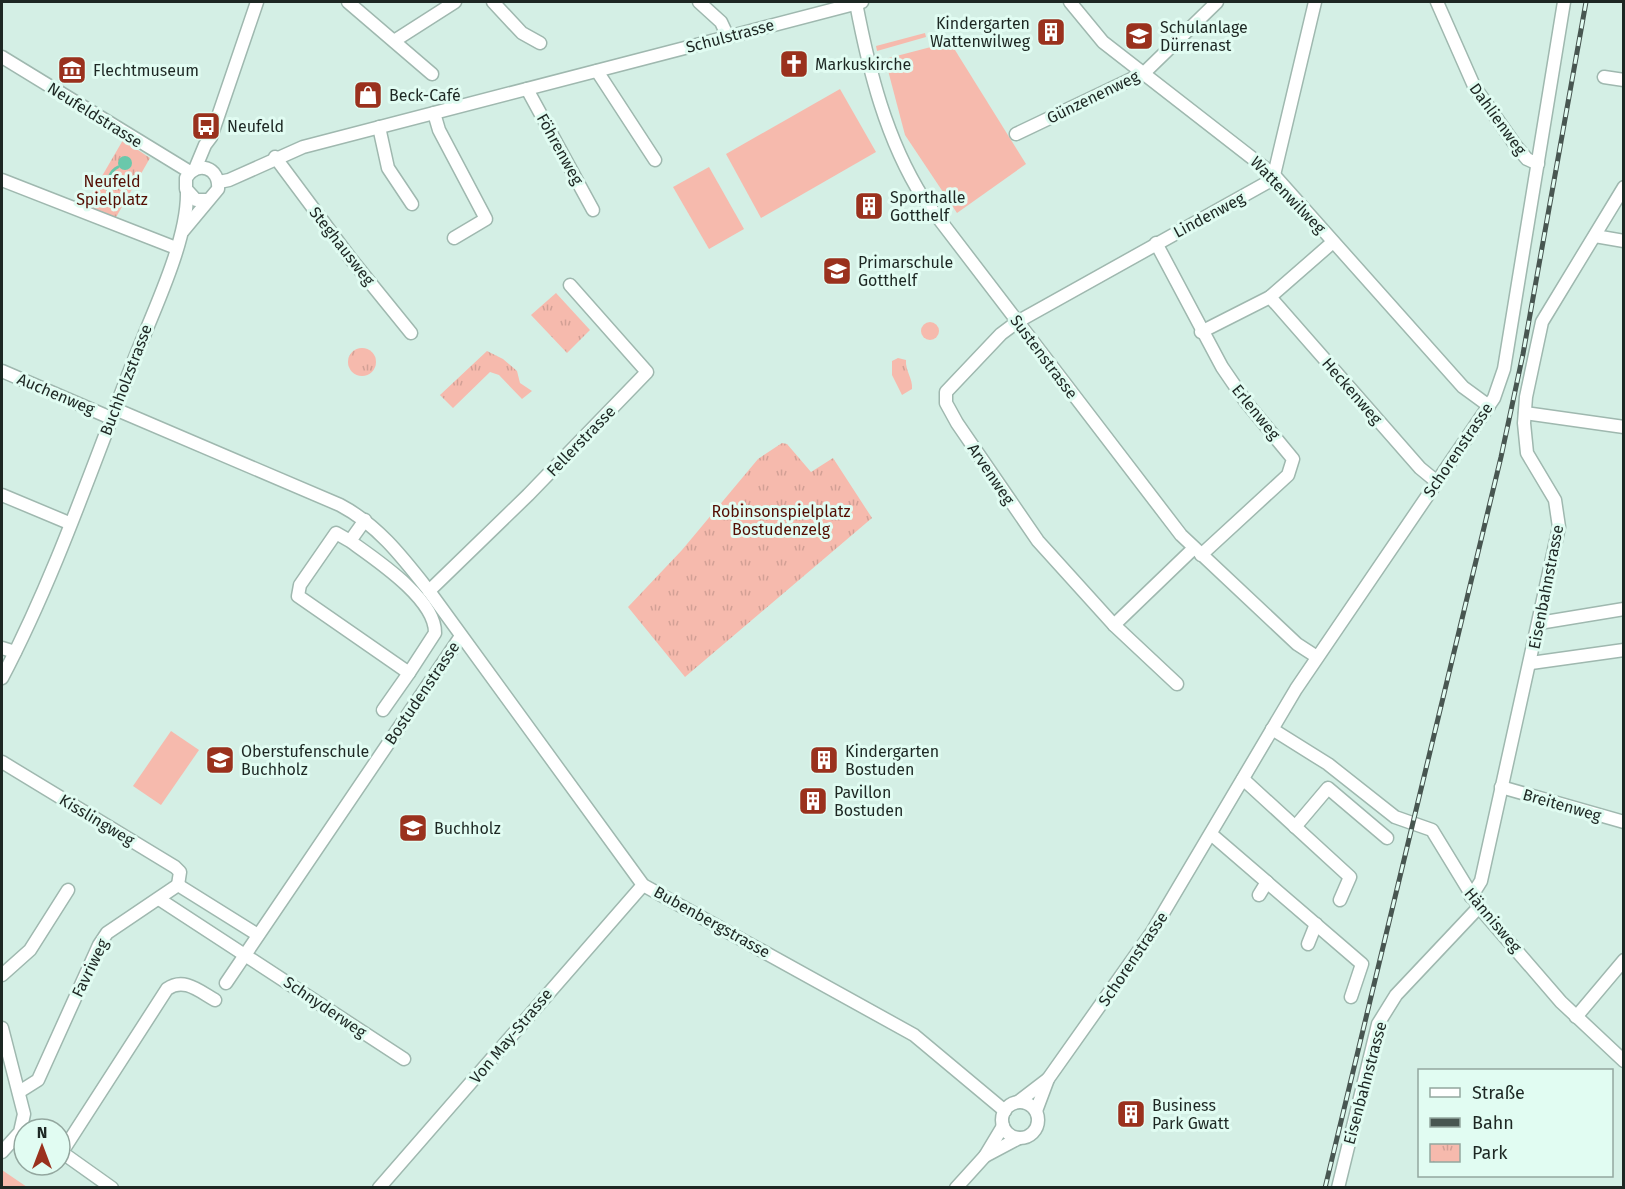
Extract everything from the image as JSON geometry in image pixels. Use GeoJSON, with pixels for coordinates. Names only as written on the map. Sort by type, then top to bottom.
{"type":"FeatureCollection","features":[{"type":"Feature","properties":{"kind":"street"},"geometry":{"type":"LineString","coordinates":[[211,137],[215,195],[207,200],[196,200],[187,192],[185,182],[211,137],[257,2]]}},
{"type":"Feature","properties":{"kind":"street"},"geometry":{"type":"LineString","coordinates":[[348,2],[432,74]]}},
{"type":"Feature","properties":{"kind":"street"},"geometry":{"type":"LineString","coordinates":[[394,41],[455,2]]}},
{"type":"Feature","properties":{"kind":"street"},"geometry":{"type":"LineString","coordinates":[[493,2],[522,33],[540,43]]}},
{"type":"Feature","properties":{"kind":"street"},"geometry":{"type":"LineString","coordinates":[[699,2],[721,22],[728,37]]}},
{"type":"Feature","properties":{"kind":"street","name":"Schulstrasse"},"geometry":{"type":"LineString","coordinates":[[215,176],[229,180],[303,147],[379,127],[436,117],[527,88],[859,2]]}},
{"type":"Feature","properties":{"kind":"street","name":"Sustenstrasse"},"geometry":{"type":"LineString","coordinates":[[859,2],[882,110],[901,160],[922,198],[1167,518],[1197,552],[1297,644],[1317,657]]}},
{"type":"Feature","properties":{"kind":"street","name":"Wattenwilweg"},"geometry":{"type":"LineString","coordinates":[[1070,2],[1092,31],[1274,175],[1463,387],[1489,406]]}},
{"type":"Feature","properties":{"kind":"street","name":"Günzenenweg"},"geometry":{"type":"LineString","coordinates":[[1016,134],[1144,73],[1217,2]]}},
{"type":"Feature","properties":{"kind":"street"},"geometry":{"type":"LineString","coordinates":[[1274,175],[1315,2]]}},
{"type":"Feature","properties":{"kind":"street","name":"Dahlienweg"},"geometry":{"type":"LineString","coordinates":[[1437,2],[1474,86],[1516,146],[1527,159],[1538,164]]}},
{"type":"Feature","properties":{"kind":"street","name":"Schorenstrasse"},"geometry":{"type":"LineString","coordinates":[[1018,1102],[1048,1078],[1127,970],[1317,657],[1489,406],[1503,369],[1564,2]]}},
{"type":"Feature","properties":{"kind":"street","name":"Neufeldstrasse"},"geometry":{"type":"LineString","coordinates":[[2,57],[192,170]]}},
{"type":"Feature","properties":{"kind":"street"},"geometry":{"type":"LineString","coordinates":[[597,71],[655,160]]}},
{"type":"Feature","properties":{"kind":"street"},"geometry":{"type":"LineString","coordinates":[[1604,77],[1623,80]]}},
{"type":"Feature","properties":{"kind":"street","name":"Föhrenweg"},"geometry":{"type":"LineString","coordinates":[[527,88],[593,210]]}},
{"type":"Feature","properties":{"kind":"street"},"geometry":{"type":"LineString","coordinates":[[436,117],[448,133],[495,221]]}},
{"type":"Feature","properties":{"kind":"street"},"geometry":{"type":"LineString","coordinates":[[436,117],[442,136],[486,219],[454,238]]}},
{"type":"Feature","properties":{"kind":"street"},"geometry":{"type":"LineString","coordinates":[[379,127],[388,168],[412,204]]}},
{"type":"Feature","properties":{"kind":"street","name":"Steghausweg"},"geometry":{"type":"LineString","coordinates":[[275,158],[351,259],[411,333]]}},
{"type":"Feature","properties":{"kind":"street"},"geometry":{"type":"LineString","coordinates":[[192,170],[204,167],[215,176]]}},
{"type":"Feature","properties":{"kind":"street","name":"Lindenweg"},"geometry":{"type":"LineString","coordinates":[[1017,322],[1259,188],[1274,175]]}},
{"type":"Feature","properties":{"kind":"street"},"geometry":{"type":"LineString","coordinates":[[2,180],[176,248]]}},
{"type":"Feature","properties":{"kind":"street","name":"Eisenbahnstrasse"},"geometry":{"type":"LineString","coordinates":[[1471,897],[1481,881],[1531,663],[1559,527],[1559,514],[1555,500],[1527,453],[1525,413],[1542,321],[1623,187]]}},
{"type":"Feature","properties":{"kind":"street","name":"Buchholzstrasse"},"geometry":{"type":"LineString","coordinates":[[2,678],[9,656],[36,609],[181,235],[187,192]]}},
{"type":"Feature","properties":{"kind":"street","name":"Buchholzstrasse"},"geometry":{"type":"LineString","coordinates":[[181,235],[207,200]]}},
{"type":"Feature","properties":{"kind":"street"},"geometry":{"type":"LineString","coordinates":[[1595,236],[1623,241]]}},
{"type":"Feature","properties":{"kind":"street"},"geometry":{"type":"LineString","coordinates":[[1201,332],[1270,297],[1333,242]]}},
{"type":"Feature","properties":{"kind":"street","name":"Erlenweg"},"geometry":{"type":"LineString","coordinates":[[1156,243],[1201,332],[1246,402],[1290,453],[1293,465],[1288,475],[1197,552]]}},
{"type":"Feature","properties":{"kind":"street","name":"Fellerstrasse"},"geometry":{"type":"LineString","coordinates":[[429,591],[528,495],[647,372],[570,285]]}},
{"type":"Feature","properties":{"kind":"street","name":"Heckenweg"},"geometry":{"type":"LineString","coordinates":[[1270,297],[1420,468],[1437,482]]}},
{"type":"Feature","properties":{"kind":"street","name":"Arvenweg"},"geometry":{"type":"LineString","coordinates":[[1017,322],[952,384],[946,392],[946,403],[981,461],[1024,522],[1088,598],[1177,684]]}},
{"type":"Feature","properties":{"kind":"street","name":"Auchenweg"},"geometry":{"type":"LineString","coordinates":[[2,371],[113,413]]}},
{"type":"Feature","properties":{"kind":"street","name":"Bostudenstrasse"},"geometry":{"type":"LineString","coordinates":[[113,413],[340,505],[365,520],[402,557],[461,636],[245,954]]}},
{"type":"Feature","properties":{"kind":"street"},"geometry":{"type":"LineString","coordinates":[[1525,413],[1623,427]]}},
{"type":"Feature","properties":{"kind":"street"},"geometry":{"type":"LineString","coordinates":[[2,495],[69,524]]}},
{"type":"Feature","properties":{"kind":"street"},"geometry":{"type":"LineString","coordinates":[[350,542],[365,520]]}},
{"type":"Feature","properties":{"kind":"street"},"geometry":{"type":"LineString","coordinates":[[383,710],[409,673],[435,633],[436,627],[421,604],[399,578],[336,533],[300,585],[298,596],[409,673]]}},
{"type":"Feature","properties":{"kind":"street"},"geometry":{"type":"LineString","coordinates":[[1114,625],[1197,552]]}},
{"type":"Feature","properties":{"kind":"street"},"geometry":{"type":"LineString","coordinates":[[1539,623],[1623,609]]}},
{"type":"Feature","properties":{"kind":"street","name":"Bubenbergstrasse"},"geometry":{"type":"LineString","coordinates":[[461,636],[644,885],[914,1035],[1005,1111]]}},
{"type":"Feature","properties":{"kind":"street"},"geometry":{"type":"LineString","coordinates":[[2,648],[9,656]]}},
{"type":"Feature","properties":{"kind":"street","name":"Eisenbahnstrasse"},"geometry":{"type":"LineString","coordinates":[[1531,663],[1623,650]]}},
{"type":"Feature","properties":{"kind":"street","name":"Hännisweg"},"geometry":{"type":"LineString","coordinates":[[1272,729],[1328,764],[1395,817],[1432,830],[1479,907],[1576,1017],[1623,1060]]}},
{"type":"Feature","properties":{"kind":"street","name":"Kisslingweg"},"geometry":{"type":"LineString","coordinates":[[2,762],[175,867],[180,872],[178,885]]}},
{"type":"Feature","properties":{"kind":"street"},"geometry":{"type":"LineString","coordinates":[[1243,779],[1350,877],[1340,900]]}},
{"type":"Feature","properties":{"kind":"street"},"geometry":{"type":"LineString","coordinates":[[1295,826],[1328,788],[1387,838]]}},
{"type":"Feature","properties":{"kind":"street","name":"Breitenweg"},"geometry":{"type":"LineString","coordinates":[[1501,788],[1623,822]]}},
{"type":"Feature","properties":{"kind":"street"},"geometry":{"type":"LineString","coordinates":[[1211,834],[1362,964],[1351,997]]}},
{"type":"Feature","properties":{"kind":"street"},"geometry":{"type":"LineString","coordinates":[[1260,895],[1267,882]]}},
{"type":"Feature","properties":{"kind":"street"},"geometry":{"type":"LineString","coordinates":[[178,885],[258,935]]}},
{"type":"Feature","properties":{"kind":"street","name":"Favriweg"},"geometry":{"type":"LineString","coordinates":[[19,1092],[38,1080],[99,945],[107,933],[178,885]]}},
{"type":"Feature","properties":{"kind":"street","name":"Von May-Strasse"},"geometry":{"type":"LineString","coordinates":[[379,1188],[644,885]]}},
{"type":"Feature","properties":{"kind":"street"},"geometry":{"type":"LineString","coordinates":[[2,975],[30,950],[68,890]]}},
{"type":"Feature","properties":{"kind":"street","name":"Schnyderweg"},"geometry":{"type":"LineString","coordinates":[[159,899],[404,1059]]}},
{"type":"Feature","properties":{"kind":"street","name":"Eisenbahnstrasse"},"geometry":{"type":"LineString","coordinates":[[1338,1188],[1378,1024],[1396,995],[1479,907]]}},
{"type":"Feature","properties":{"kind":"street"},"geometry":{"type":"LineString","coordinates":[[1308,944],[1316,924]]}},
{"type":"Feature","properties":{"kind":"street"},"geometry":{"type":"LineString","coordinates":[[226,983],[245,954]]}},
{"type":"Feature","properties":{"kind":"street"},"geometry":{"type":"LineString","coordinates":[[1576,1017],[1623,960]]}},
{"type":"Feature","properties":{"kind":"street"},"geometry":{"type":"LineString","coordinates":[[72,1135],[167,989],[182,983],[215,1000]]}},
{"type":"Feature","properties":{"kind":"street"},"geometry":{"type":"LineString","coordinates":[[2,1028],[24,1117]]}},
{"type":"Feature","properties":{"kind":"street","name":"Schorenstrasse"},"geometry":{"type":"LineString","coordinates":[[1036,1111],[1048,1078]]}},
{"type":"Feature","properties":{"kind":"street"},"geometry":{"type":"LineString","coordinates":[[956,1188],[985,1156],[1003,1126],[1005,1111],[1018,1102],[1030,1105],[1036,1111],[1039,1121],[1035,1131],[1026,1138],[1007,1133],[1003,1126]]}},
{"type":"Feature","properties":{"kind":"street"},"geometry":{"type":"LineString","coordinates":[[985,1156],[1019,1138]]}},
{"type":"Feature","properties":{"kind":"street"},"geometry":{"type":"LineString","coordinates":[[2,1152],[12,1141]]}},
{"type":"Feature","properties":{"kind":"street"},"geometry":{"type":"LineString","coordinates":[[72,1160],[112,1188]]}},
{"type":"Feature","properties":{"kind":"green space"},"geometry":{"type":"Polygon","coordinates":[[[925,33],[926,37],[877,51],[876,46],[925,33]]]}},
{"type":"Feature","properties":{"kind":"green space"},"geometry":{"type":"Polygon","coordinates":[[[950,42],[1026,164],[957,213],[905,135],[885,59],[950,42]]]}},
{"type":"Feature","properties":{"kind":"green space"},"geometry":{"type":"Polygon","coordinates":[[[840,89],[876,152],[761,218],[726,154],[840,89]]]}},
{"type":"Feature","properties":{"kind":"green space","name":"Neufeld Spielplatz"},"geometry":{"type":"Polygon","coordinates":[[[123,140],[150,158],[115,219],[84,207],[123,140]]]}},
{"type":"Feature","properties":{"kind":"green space"},"geometry":{"type":"Polygon","coordinates":[[[709,167],[744,229],[709,249],[673,187],[709,167]]]}},
{"type":"Feature","properties":{"kind":"green space"},"geometry":{"type":"Polygon","coordinates":[[[556,293],[590,330],[567,353],[531,315],[556,293]]]}},
{"type":"Feature","properties":{"kind":"green space"},"geometry":{"type":"Polygon","coordinates":[[[926,322],[934,322],[939,327],[937,338],[926,340],[921,335],[921,327],[926,322]]]}},
{"type":"Feature","properties":{"kind":"green space"},"geometry":{"type":"Polygon","coordinates":[[[362,348],[372,352],[376,362],[372,372],[362,376],[352,372],[348,362],[352,352],[362,348]]]}},
{"type":"Feature","properties":{"kind":"green space"},"geometry":{"type":"Polygon","coordinates":[[[487,351],[503,359],[517,371],[520,383],[532,391],[522,399],[499,375],[490,372],[453,408],[440,395],[487,351]]]}},
{"type":"Feature","properties":{"kind":"green space"},"geometry":{"type":"Polygon","coordinates":[[[898,358],[906,360],[912,385],[912,389],[902,395],[892,375],[892,361],[898,358]]]}},
{"type":"Feature","properties":{"kind":"green space","name":"Robinsonspielplatz Bostudenzelg"},"geometry":{"type":"Polygon","coordinates":[[[782,443],[787,444],[811,472],[833,458],[872,518],[685,677],[628,607],[682,550],[758,459],[782,443]]]}},
{"type":"Feature","properties":{"kind":"green space"},"geometry":{"type":"Polygon","coordinates":[[[171,731],[199,750],[161,805],[133,786],[171,731]]]}},
{"type":"Feature","properties":{"kind":"green space"},"geometry":{"type":"Polygon","coordinates":[[[2,1170],[27,1187],[2,1187],[2,1170]]]}},
{"type":"Feature","properties":{"kind":"shaded area"},"geometry":{"type":"Polygon","coordinates":[[[122,156],[128,156],[132,163],[128,170],[122,170],[118,166],[118,160],[122,156]]]}},
{"type":"Feature","properties":{"kind":"waterway"},"geometry":{"type":"LineString","coordinates":[[108,192],[109,178],[118,167]]}},
{"type":"Feature","properties":{"kind":"railway"},"geometry":{"type":"LineString","coordinates":[[1325,1188],[1501,457],[1523,354],[1586,2]]}},
{"type":"Feature","properties":{"kind":"place","name":"Kindergarten Wattenwilweg"},"geometry":{"type":"Point","coordinates":[1051,32]}},
{"type":"Feature","properties":{"kind":"place","name":"Schulanlage Dürrenast"},"geometry":{"type":"Point","coordinates":[1139,36]}},
{"type":"Feature","properties":{"kind":"place","name":"Markuskirche"},"geometry":{"type":"Point","coordinates":[794,64]}},
{"type":"Feature","properties":{"kind":"place","name":"Flechtmuseum"},"geometry":{"type":"Point","coordinates":[72,70]}},
{"type":"Feature","properties":{"kind":"place","name":"Beck-Café"},"geometry":{"type":"Point","coordinates":[368,95]}},
{"type":"Feature","properties":{"kind":"place","name":"Neufeld"},"geometry":{"type":"Point","coordinates":[206,126]}},
{"type":"Feature","properties":{"kind":"place","name":"Sporthalle Gotthelf"},"geometry":{"type":"Point","coordinates":[869,206]}},
{"type":"Feature","properties":{"kind":"place","name":"Primarschule Gotthelf"},"geometry":{"type":"Point","coordinates":[837,271]}},
{"type":"Feature","properties":{"kind":"place","name":"Oberstufenschule Buchholz"},"geometry":{"type":"Point","coordinates":[220,760]}},
{"type":"Feature","properties":{"kind":"place","name":"Kindergarten Bostuden"},"geometry":{"type":"Point","coordinates":[824,760]}},
{"type":"Feature","properties":{"kind":"place","name":"Pavillon Bostuden"},"geometry":{"type":"Point","coordinates":[813,801]}},
{"type":"Feature","properties":{"kind":"place","name":"Buchholz"},"geometry":{"type":"Point","coordinates":[413,828]}},
{"type":"Feature","properties":{"kind":"place","name":"Business Park Gwatt"},"geometry":{"type":"Point","coordinates":[1131,1114]}}]}
